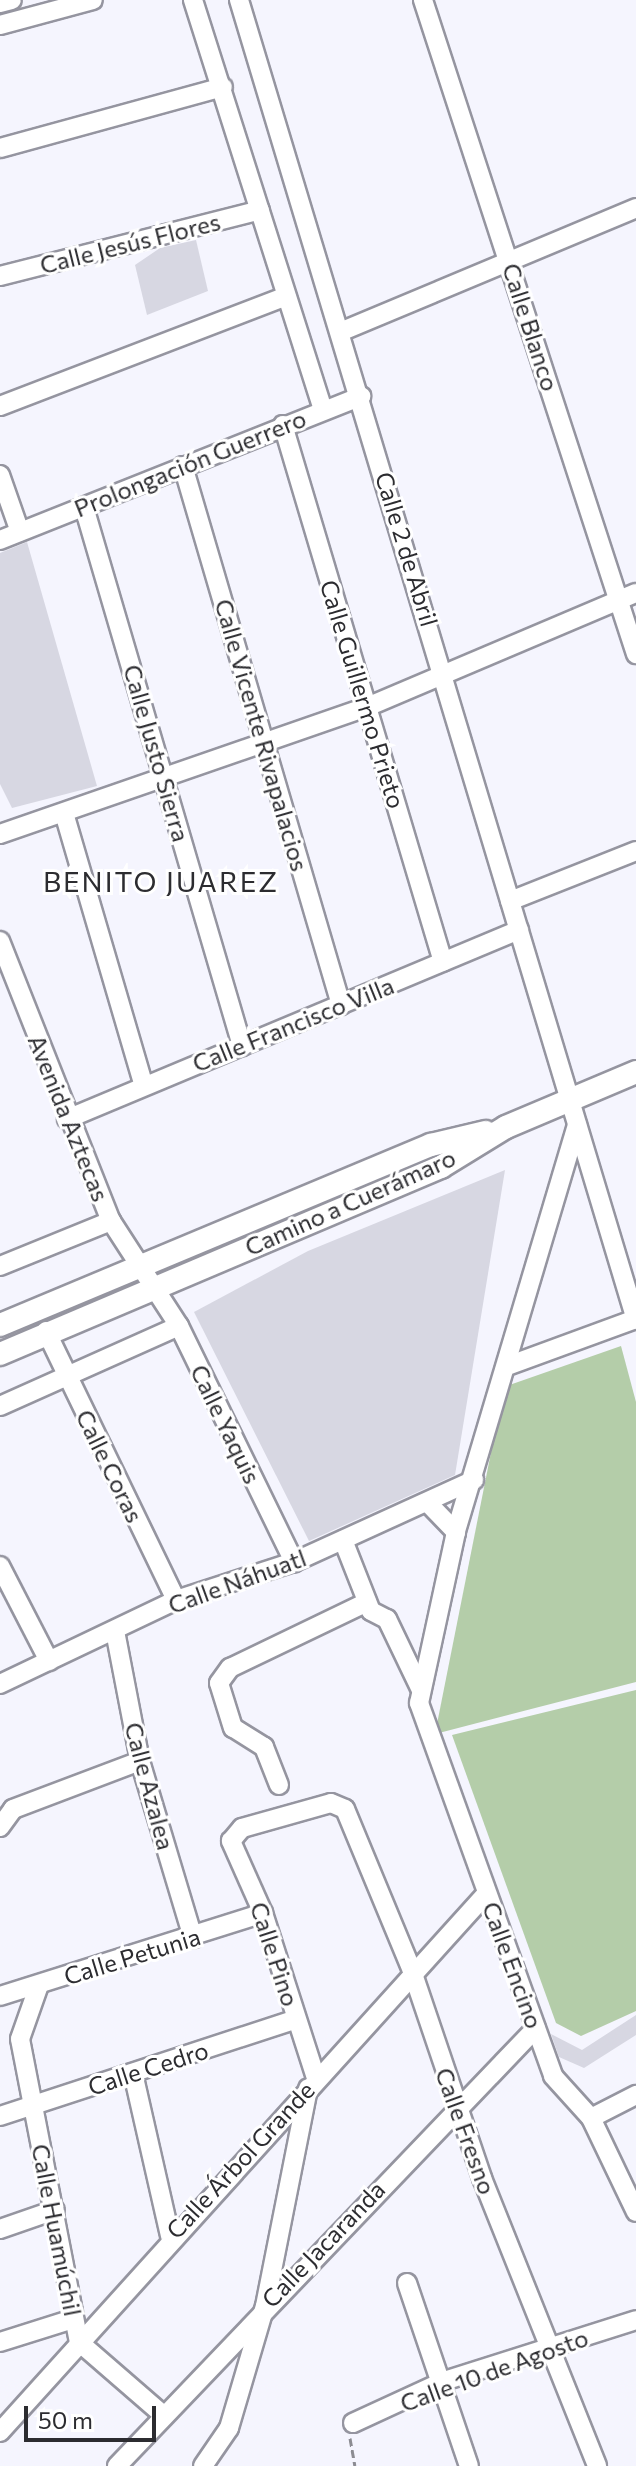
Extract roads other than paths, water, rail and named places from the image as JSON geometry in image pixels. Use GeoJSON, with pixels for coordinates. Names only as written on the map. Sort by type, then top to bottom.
{"type":"FeatureCollection","features":[{"type":"Feature","properties":{"kind":"main road"},"geometry":{"type":"LineString","coordinates":[[506,1127],[636,1072]]}},
{"type":"Feature","properties":{"kind":"main road","name":"Camino a Cuerámaro"},"geometry":{"type":"LineString","coordinates":[[0,1325],[431,1145],[506,1127]]}},
{"type":"Feature","properties":{"kind":"main road","name":"Camino a Cuerámaro"},"geometry":{"type":"LineString","coordinates":[[2,1346],[155,1287],[441,1167],[506,1127]]}},
{"type":"Feature","properties":{"kind":"street"},"geometry":{"type":"LineString","coordinates":[[0,3],[12,0]]}},
{"type":"Feature","properties":{"kind":"street"},"geometry":{"type":"LineString","coordinates":[[0,25],[93,0]]}},
{"type":"Feature","properties":{"kind":"street"},"geometry":{"type":"LineString","coordinates":[[193,0],[323,410]]}},
{"type":"Feature","properties":{"kind":"street","name":"Calle 2 de Abril"},"geometry":{"type":"LineString","coordinates":[[239,0],[446,677],[636,1319]]}},
{"type":"Feature","properties":{"kind":"street","name":"Calle Blanco"},"geometry":{"type":"LineString","coordinates":[[423,0],[509,261],[628,597],[636,654]]}},
{"type":"Feature","properties":{"kind":"street"},"geometry":{"type":"LineString","coordinates":[[0,148],[223,87]]}},
{"type":"Feature","properties":{"kind":"street"},"geometry":{"type":"LineString","coordinates":[[340,332],[636,208]]}},
{"type":"Feature","properties":{"kind":"street","name":"Calle Jesús Flores"},"geometry":{"type":"LineString","coordinates":[[0,276],[260,210]]}},
{"type":"Feature","properties":{"kind":"street"},"geometry":{"type":"LineString","coordinates":[[0,406],[286,296]]}},
{"type":"Feature","properties":{"kind":"street","name":"Prolongación Guerrero"},"geometry":{"type":"LineString","coordinates":[[0,540],[361,396]]}},
{"type":"Feature","properties":{"kind":"street","name":"Calle Guillermo Prieto"},"geometry":{"type":"LineString","coordinates":[[283,425],[443,962]]}},
{"type":"Feature","properties":{"kind":"street","name":"Calle Vicente Rivapalacios"},"geometry":{"type":"LineString","coordinates":[[183,466],[341,1005]]}},
{"type":"Feature","properties":{"kind":"street"},"geometry":{"type":"LineString","coordinates":[[0,475],[20,532]]}},
{"type":"Feature","properties":{"kind":"street","name":"Calle Justo Sierra"},"geometry":{"type":"LineString","coordinates":[[84,507],[242,1046]]}},
{"type":"Feature","properties":{"kind":"street"},"geometry":{"type":"LineString","coordinates":[[0,834],[367,707],[446,677],[628,597]]}},
{"type":"Feature","properties":{"kind":"street"},"geometry":{"type":"LineString","coordinates":[[64,813],[144,1086]]}},
{"type":"Feature","properties":{"kind":"street"},"geometry":{"type":"LineString","coordinates":[[510,901],[636,851]]}},
{"type":"Feature","properties":{"kind":"street","name":"Calle Francisco Villa"},"geometry":{"type":"LineString","coordinates":[[67,1119],[519,930]]}},
{"type":"Feature","properties":{"kind":"street","name":"Avenida Aztecas"},"geometry":{"type":"LineString","coordinates":[[0,941],[67,1119],[111,1221],[155,1287]]}},
{"type":"Feature","properties":{"kind":"street"},"geometry":{"type":"LineString","coordinates":[[420,1696],[456,1532],[510,1365],[577,1125]]}},
{"type":"Feature","properties":{"kind":"street"},"geometry":{"type":"LineString","coordinates":[[0,1266],[111,1221]]}},
{"type":"Feature","properties":{"kind":"street","name":"Calle Yaquis"},"geometry":{"type":"LineString","coordinates":[[155,1287],[179,1326],[294,1562]]}},
{"type":"Feature","properties":{"kind":"street"},"geometry":{"type":"LineString","coordinates":[[510,1365],[636,1319]]}},
{"type":"Feature","properties":{"kind":"street"},"geometry":{"type":"LineString","coordinates":[[0,1406],[64,1374],[179,1326]]}},
{"type":"Feature","properties":{"kind":"street","name":"Calle Coras"},"geometry":{"type":"LineString","coordinates":[[46,1331],[64,1374],[176,1600]]}},
{"type":"Feature","properties":{"kind":"street","name":"Calle Náhuatl"},"geometry":{"type":"LineString","coordinates":[[0,1684],[176,1600],[294,1562],[474,1480]]}},
{"type":"Feature","properties":{"kind":"street"},"geometry":{"type":"LineString","coordinates":[[427,1502],[456,1532]]}},
{"type":"Feature","properties":{"kind":"street","name":"Calle Encino"},"geometry":{"type":"LineString","coordinates":[[343,1540],[367,1602],[387,1619],[420,1696],[486,1894],[553,2076],[591,2118],[636,2212]]}},
{"type":"Feature","properties":{"kind":"street"},"geometry":{"type":"LineString","coordinates":[[0,1566],[49,1661]]}},
{"type":"Feature","properties":{"kind":"street"},"geometry":{"type":"LineString","coordinates":[[279,1785],[264,1747],[233,1728],[219,1683],[230,1668],[367,1602]]}},
{"type":"Feature","properties":{"kind":"street","name":"Calle Azalea"},"geometry":{"type":"LineString","coordinates":[[115,1631],[140,1761],[193,1938]]}},
{"type":"Feature","properties":{"kind":"street"},"geometry":{"type":"LineString","coordinates":[[0,1827],[13,1809],[140,1761]]}},
{"type":"Feature","properties":{"kind":"street","name":"Calle Pino"},"geometry":{"type":"LineString","coordinates":[[312,2083],[263,1913],[233,1832],[331,1803]]}},
{"type":"Feature","properties":{"kind":"street","name":"Calle Fresno"},"geometry":{"type":"LineString","coordinates":[[331,1803],[345,1809],[412,1971],[455,2106],[553,2347],[597,2466]]}},
{"type":"Feature","properties":{"kind":"street","name":"Calle Árbol Grande"},"geometry":{"type":"LineString","coordinates":[[0,2432],[170,2236],[486,1894]]}},
{"type":"Feature","properties":{"kind":"street","name":"Calle Petunia"},"geometry":{"type":"LineString","coordinates":[[0,1996],[193,1938],[263,1913]]}},
{"type":"Feature","properties":{"kind":"street","name":"Calle Huamúchil"},"geometry":{"type":"LineString","coordinates":[[39,1985],[20,2039],[79,2342],[161,2413]]}},
{"type":"Feature","properties":{"kind":"street","name":"Calle Cedro"},"geometry":{"type":"LineString","coordinates":[[0,2116],[296,2019]]}},
{"type":"Feature","properties":{"kind":"street","name":"Calle Jacaranda"},"geometry":{"type":"LineString","coordinates":[[117,2466],[161,2413],[455,2106],[536,2028]]}},
{"type":"Feature","properties":{"kind":"street"},"geometry":{"type":"LineString","coordinates":[[133,2073],[170,2236]]}},
{"type":"Feature","properties":{"kind":"street"},"geometry":{"type":"LineString","coordinates":[[203,2466],[229,2428],[265,2306],[312,2083]]}},
{"type":"Feature","properties":{"kind":"street"},"geometry":{"type":"LineString","coordinates":[[591,2118],[636,2095]]}},
{"type":"Feature","properties":{"kind":"street"},"geometry":{"type":"LineString","coordinates":[[0,2229],[55,2210]]}},
{"type":"Feature","properties":{"kind":"street"},"geometry":{"type":"LineString","coordinates":[[407,2283],[444,2381],[469,2466]]}},
{"type":"Feature","properties":{"kind":"street"},"geometry":{"type":"LineString","coordinates":[[0,2342],[73,2319]]}},
{"type":"Feature","properties":{"kind":"street","name":"Calle 10 de Agosto"},"geometry":{"type":"LineString","coordinates":[[353,2423],[444,2381],[636,2320]]}},
{"type":"Feature","properties":{"kind":"district","name":"BENITO JUAREZ"},"geometry":{"type":"Point","coordinates":[161,881]}}]}
